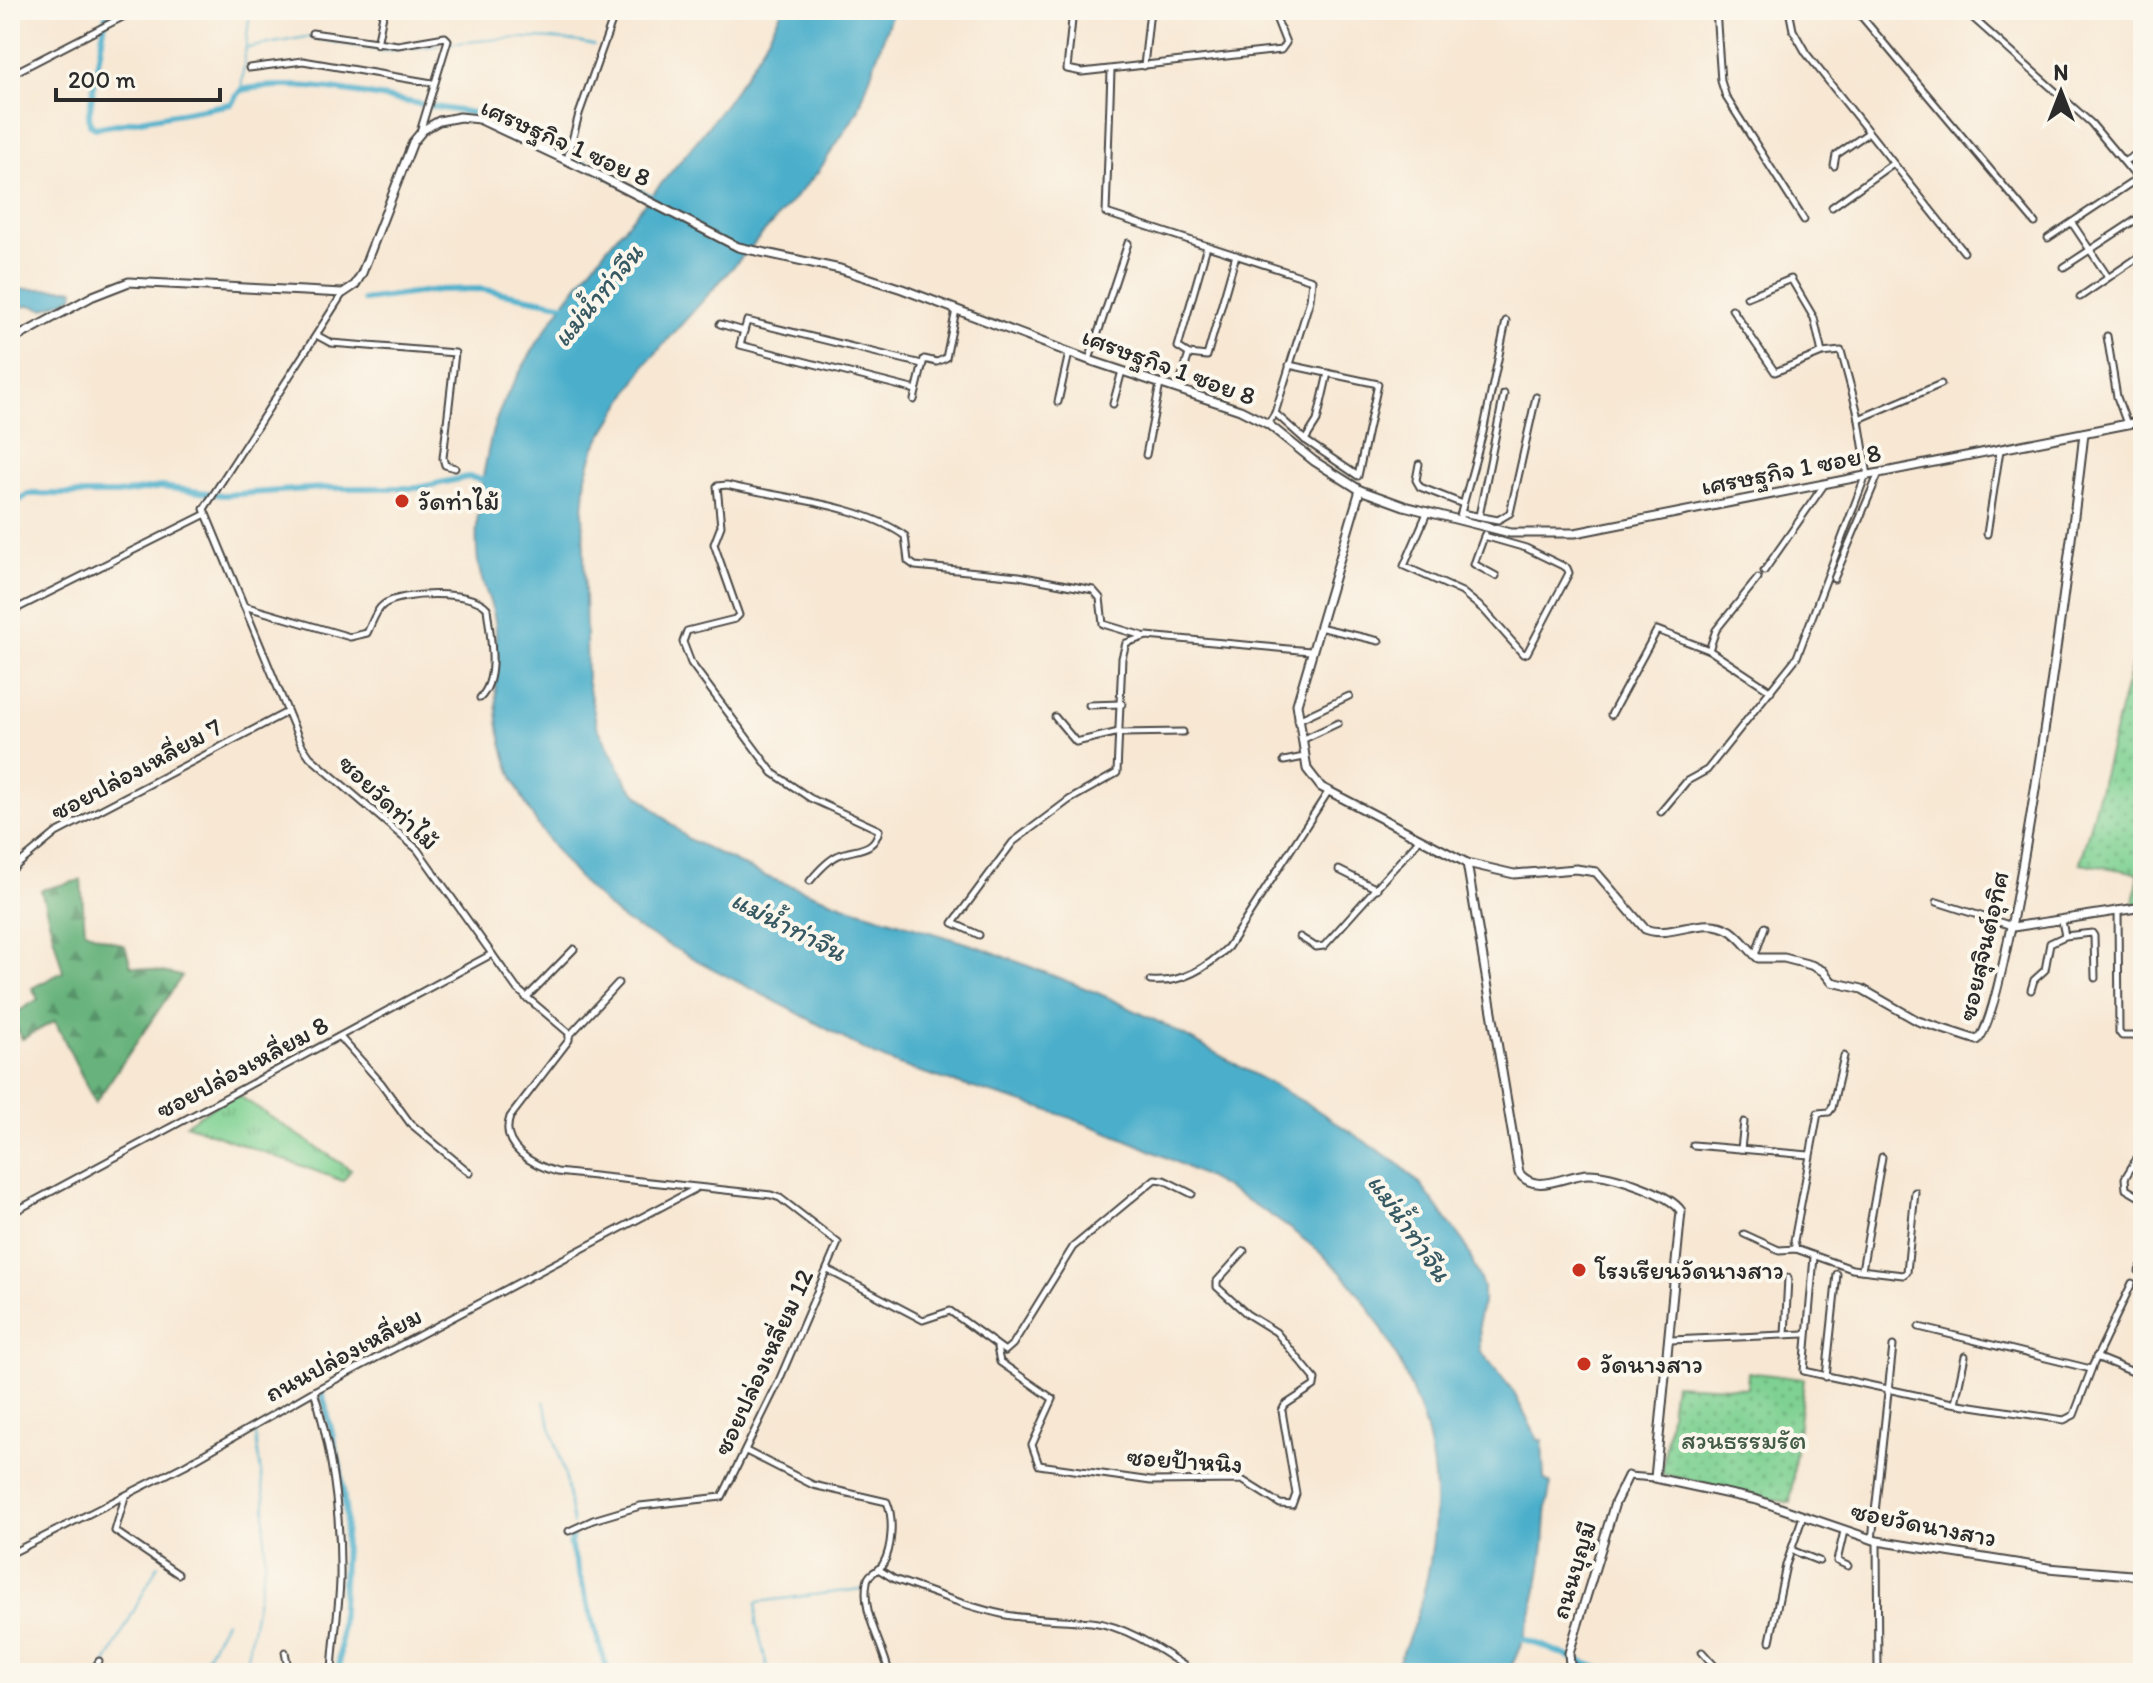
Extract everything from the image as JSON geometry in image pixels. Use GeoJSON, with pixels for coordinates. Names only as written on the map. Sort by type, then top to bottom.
{"type":"FeatureCollection","features":[{"type":"Feature","properties":{"kind":"street"},"geometry":{"type":"LineString","coordinates":[[10,75],[136,10]]}},
{"type":"Feature","properties":{"kind":"street"},"geometry":{"type":"LineString","coordinates":[[377,44],[384,10]]}},
{"type":"Feature","properties":{"kind":"street"},"geometry":{"type":"LineString","coordinates":[[567,160],[579,114],[616,10]]}},
{"type":"Feature","properties":{"kind":"street"},"geometry":{"type":"LineString","coordinates":[[1073,10],[1067,69],[1070,72],[1111,71],[1281,50],[1286,43],[1273,10]]}},
{"type":"Feature","properties":{"kind":"street"},"geometry":{"type":"LineString","coordinates":[[1144,66],[1150,10]]}},
{"type":"Feature","properties":{"kind":"street"},"geometry":{"type":"LineString","coordinates":[[1716,10],[1721,81],[1726,97],[1804,220]]}},
{"type":"Feature","properties":{"kind":"street"},"geometry":{"type":"LineString","coordinates":[[1789,10],[1793,30],[1806,53],[1964,252]]}},
{"type":"Feature","properties":{"kind":"street"},"geometry":{"type":"LineString","coordinates":[[1856,10],[2035,223]]}},
{"type":"Feature","properties":{"kind":"street"},"geometry":{"type":"LineString","coordinates":[[1964,10],[2091,123],[2140,177],[2143,185]]}},
{"type":"Feature","properties":{"kind":"street"},"geometry":{"type":"LineString","coordinates":[[10,612],[204,515],[210,498],[318,336],[343,293],[355,285],[362,273],[420,132],[432,83],[448,40],[445,37],[398,45],[377,44],[312,33]]}},
{"type":"Feature","properties":{"kind":"street"},"geometry":{"type":"LineString","coordinates":[[249,68],[303,61],[432,83]]}},
{"type":"Feature","properties":{"kind":"street"},"geometry":{"type":"LineString","coordinates":[[1111,71],[1106,213],[1312,280],[1313,289],[1275,413],[1268,424]]}},
{"type":"Feature","properties":{"kind":"street","name":"เศรษฐกิจ 1 ซอย 8"},"geometry":{"type":"LineString","coordinates":[[420,132],[439,121],[479,119],[600,176],[738,247],[781,259],[840,269],[957,309],[1089,360],[1240,410],[1268,424],[1314,461],[1360,490],[1427,513],[1460,517],[1486,532],[1575,533],[2143,421]]}},
{"type":"Feature","properties":{"kind":"street"},"geometry":{"type":"LineString","coordinates":[[1834,166],[1836,155],[1868,133]]}},
{"type":"Feature","properties":{"kind":"street"},"geometry":{"type":"LineString","coordinates":[[2125,161],[2143,150]]}},
{"type":"Feature","properties":{"kind":"street"},"geometry":{"type":"LineString","coordinates":[[1832,207],[1892,164]]}},
{"type":"Feature","properties":{"kind":"street"},"geometry":{"type":"LineString","coordinates":[[2048,238],[2140,177]]}},
{"type":"Feature","properties":{"kind":"street"},"geometry":{"type":"LineString","coordinates":[[2064,267],[2143,215]]}},
{"type":"Feature","properties":{"kind":"street"},"geometry":{"type":"LineString","coordinates":[[2072,223],[2108,277]]}},
{"type":"Feature","properties":{"kind":"street"},"geometry":{"type":"LineString","coordinates":[[1089,360],[1128,243]]}},
{"type":"Feature","properties":{"kind":"street"},"geometry":{"type":"LineString","coordinates":[[1207,246],[1178,347],[1189,354],[1207,356],[1236,254]]}},
{"type":"Feature","properties":{"kind":"street"},"geometry":{"type":"LineString","coordinates":[[2080,297],[2143,254]]}},
{"type":"Feature","properties":{"kind":"street"},"geometry":{"type":"LineString","coordinates":[[1747,297],[1791,279],[1814,318],[1822,353]]}},
{"type":"Feature","properties":{"kind":"street"},"geometry":{"type":"LineString","coordinates":[[10,341],[93,296],[129,282],[343,293]]}},
{"type":"Feature","properties":{"kind":"street"},"geometry":{"type":"LineString","coordinates":[[914,400],[924,359],[937,362],[946,358],[957,309]]}},
{"type":"Feature","properties":{"kind":"street"},"geometry":{"type":"LineString","coordinates":[[1661,812],[1687,781],[1707,770],[1797,657],[1866,476],[1859,419],[1843,354],[1837,350],[1822,353],[1775,372],[1732,309]]}},
{"type":"Feature","properties":{"kind":"street"},"geometry":{"type":"LineString","coordinates":[[916,390],[740,345],[747,321],[922,364]]}},
{"type":"Feature","properties":{"kind":"street"},"geometry":{"type":"LineString","coordinates":[[1506,321],[1483,432],[1460,517],[1479,516],[1498,520],[1510,513],[1536,397]]}},
{"type":"Feature","properties":{"kind":"street"},"geometry":{"type":"LineString","coordinates":[[720,324],[744,331]]}},
{"type":"Feature","properties":{"kind":"street"},"geometry":{"type":"LineString","coordinates":[[318,336],[331,343],[455,353],[443,458],[445,465],[455,468]]}},
{"type":"Feature","properties":{"kind":"street"},"geometry":{"type":"LineString","coordinates":[[2107,336],[2117,397],[2127,424]]}},
{"type":"Feature","properties":{"kind":"street"},"geometry":{"type":"LineString","coordinates":[[1058,402],[1070,352]]}},
{"type":"Feature","properties":{"kind":"street"},"geometry":{"type":"LineString","coordinates":[[1178,389],[1189,354]]}},
{"type":"Feature","properties":{"kind":"street"},"geometry":{"type":"LineString","coordinates":[[1275,413],[1305,440],[1358,476],[1378,384],[1289,365]]}},
{"type":"Feature","properties":{"kind":"street"},"geometry":{"type":"LineString","coordinates":[[1113,404],[1122,371]]}},
{"type":"Feature","properties":{"kind":"street"},"geometry":{"type":"LineString","coordinates":[[1305,440],[1317,421],[1328,373]]}},
{"type":"Feature","properties":{"kind":"street"},"geometry":{"type":"LineString","coordinates":[[1146,455],[1160,383]]}},
{"type":"Feature","properties":{"kind":"street"},"geometry":{"type":"LineString","coordinates":[[1859,419],[1941,384]]}},
{"type":"Feature","properties":{"kind":"street"},"geometry":{"type":"LineString","coordinates":[[1479,516],[1504,394]]}},
{"type":"Feature","properties":{"kind":"street","name":"ซอยสุจินต์อุทิศ"},"geometry":{"type":"LineString","coordinates":[[1755,955],[1811,965],[1823,971],[1832,982],[1862,989],[1918,1021],[1977,1040],[1986,1033],[2013,927],[2077,508],[2084,433]]}},
{"type":"Feature","properties":{"kind":"street"},"geometry":{"type":"LineString","coordinates":[[1987,534],[2000,449]]}},
{"type":"Feature","properties":{"kind":"street"},"geometry":{"type":"LineString","coordinates":[[1419,464],[1416,480],[1420,487],[1463,504]]}},
{"type":"Feature","properties":{"kind":"street"},"geometry":{"type":"LineString","coordinates":[[1834,579],[1879,473]]}},
{"type":"Feature","properties":{"kind":"street"},"geometry":{"type":"LineString","coordinates":[[810,881],[834,858],[865,849],[875,842],[879,830],[810,798],[773,773],[691,663],[683,642],[687,631],[735,619],[739,615],[714,544],[721,526],[717,486],[727,485],[820,505],[882,524],[908,540],[907,558],[915,566],[1019,576],[1093,590],[1100,598],[1103,624],[1143,636],[1310,651]]}},
{"type":"Feature","properties":{"kind":"street"},"geometry":{"type":"LineString","coordinates":[[1764,571],[1824,485]]}},
{"type":"Feature","properties":{"kind":"street"},"geometry":{"type":"LineString","coordinates":[[1360,490],[1310,651],[1297,704],[1304,757],[1313,780],[1328,792],[1467,863],[1514,874],[1576,869],[1596,872],[1645,929],[1654,932],[1697,925],[1721,927],[1731,931],[1755,955],[1765,927]]}},
{"type":"Feature","properties":{"kind":"street"},"geometry":{"type":"LineString","coordinates":[[1427,513],[1404,566],[1462,592],[1484,610],[1523,654],[1527,653],[1569,573],[1567,568],[1486,532],[1474,564],[1496,576]]}},
{"type":"Feature","properties":{"kind":"street","name":"ซอยวัดท่าไม้"},"geometry":{"type":"LineString","coordinates":[[204,515],[305,751],[417,849],[526,998],[569,1036]]}},
{"type":"Feature","properties":{"kind":"street"},"geometry":{"type":"LineString","coordinates":[[1709,650],[1716,630],[1758,578]]}},
{"type":"Feature","properties":{"kind":"street"},"geometry":{"type":"LineString","coordinates":[[243,605],[350,637],[367,633],[383,606],[396,600],[436,596],[479,600],[487,608],[491,670],[490,686],[480,698]]}},
{"type":"Feature","properties":{"kind":"street"},"geometry":{"type":"LineString","coordinates":[[1318,626],[1379,641]]}},
{"type":"Feature","properties":{"kind":"street"},"geometry":{"type":"LineString","coordinates":[[1611,715],[1657,630],[1709,650],[1771,691]]}},
{"type":"Feature","properties":{"kind":"street"},"geometry":{"type":"LineString","coordinates":[[979,935],[955,926],[955,918],[1013,842],[1069,800],[1117,773],[1123,649],[1126,643],[1143,636]]}},
{"type":"Feature","properties":{"kind":"street"},"geometry":{"type":"LineString","coordinates":[[1298,720],[1349,696]]}},
{"type":"Feature","properties":{"kind":"street"},"geometry":{"type":"LineString","coordinates":[[1089,705],[1122,704]]}},
{"type":"Feature","properties":{"kind":"street","name":"ซอยปล่องเหลี่ยม 7"},"geometry":{"type":"LineString","coordinates":[[10,871],[56,833],[287,712]]}},
{"type":"Feature","properties":{"kind":"street"},"geometry":{"type":"LineString","coordinates":[[1055,717],[1076,742],[1119,732],[1183,732]]}},
{"type":"Feature","properties":{"kind":"street"},"geometry":{"type":"LineString","coordinates":[[1301,741],[1338,723]]}},
{"type":"Feature","properties":{"kind":"street"},"geometry":{"type":"LineString","coordinates":[[1284,761],[1304,757]]}},
{"type":"Feature","properties":{"kind":"street"},"geometry":{"type":"LineString","coordinates":[[1150,981],[1171,982],[1192,974],[1228,947],[1328,792]]}},
{"type":"Feature","properties":{"kind":"street"},"geometry":{"type":"LineString","coordinates":[[1300,937],[1316,947],[1324,946],[1419,840]]}},
{"type":"Feature","properties":{"kind":"street"},"geometry":{"type":"LineString","coordinates":[[1467,863],[1519,1173],[1531,1183],[1588,1174],[1645,1189],[1675,1203],[1682,1215],[1655,1478],[1628,1476]]}},
{"type":"Feature","properties":{"kind":"street"},"geometry":{"type":"LineString","coordinates":[[1339,870],[1377,889]]}},
{"type":"Feature","properties":{"kind":"street"},"geometry":{"type":"LineString","coordinates":[[1937,902],[2013,927],[2063,928],[2092,933],[2095,978]]}},
{"type":"Feature","properties":{"kind":"street"},"geometry":{"type":"LineString","coordinates":[[2031,990],[2034,980],[2045,970],[2050,943],[2063,928],[2143,907]]}},
{"type":"Feature","properties":{"kind":"street"},"geometry":{"type":"LineString","coordinates":[[2118,914],[2119,1032],[2122,1036],[2143,1036]]}},
{"type":"Feature","properties":{"kind":"street"},"geometry":{"type":"LineString","coordinates":[[526,998],[574,949]]}},
{"type":"Feature","properties":{"kind":"street","name":"ซอยปล่องเหลี่ยม 8"},"geometry":{"type":"LineString","coordinates":[[10,1214],[492,954]]}},
{"type":"Feature","properties":{"kind":"street"},"geometry":{"type":"LineString","coordinates":[[618,983],[569,1036],[510,1117],[508,1132],[514,1147],[537,1164],[557,1172],[695,1189]]}},
{"type":"Feature","properties":{"kind":"street"},"geometry":{"type":"LineString","coordinates":[[340,1037],[396,1101],[410,1123],[470,1173]]}},
{"type":"Feature","properties":{"kind":"street"},"geometry":{"type":"LineString","coordinates":[[1796,1249],[1794,1241],[1818,1113],[1829,1112],[1832,1108],[1844,1056]]}},
{"type":"Feature","properties":{"kind":"street"},"geometry":{"type":"LineString","coordinates":[[1741,1149],[1744,1122]]}},
{"type":"Feature","properties":{"kind":"street"},"geometry":{"type":"LineString","coordinates":[[1693,1145],[1809,1155]]}},
{"type":"Feature","properties":{"kind":"street"},"geometry":{"type":"LineString","coordinates":[[2143,1148],[2125,1182],[2126,1189],[2143,1199]]}},
{"type":"Feature","properties":{"kind":"street"},"geometry":{"type":"LineString","coordinates":[[1862,1270],[1882,1157]]}},
{"type":"Feature","properties":{"kind":"street"},"geometry":{"type":"LineString","coordinates":[[828,1270],[923,1320],[950,1311],[1003,1351],[1010,1348],[1073,1247],[1092,1228],[1155,1179],[1164,1180],[1192,1194]]}},
{"type":"Feature","properties":{"kind":"street","name":"ซอยปล่องเหลี่ยม 12"},"geometry":{"type":"LineString","coordinates":[[569,1531],[593,1520],[640,1506],[718,1500],[746,1451],[828,1270],[837,1240],[780,1198],[695,1189]]}},
{"type":"Feature","properties":{"kind":"street","name":"ถนนปล่องเหลี่ยม"},"geometry":{"type":"LineString","coordinates":[[10,1554],[125,1496],[314,1391],[695,1189]]}},
{"type":"Feature","properties":{"kind":"street"},"geometry":{"type":"LineString","coordinates":[[1744,1234],[1779,1250],[1796,1249],[1862,1270],[1905,1275],[1915,1192]]}},
{"type":"Feature","properties":{"kind":"street","name":"ซอยป้าหนิง"},"geometry":{"type":"LineString","coordinates":[[997,1348],[1000,1362],[1053,1399],[1032,1445],[1039,1465],[1151,1481],[1242,1480],[1280,1504],[1292,1505],[1296,1494],[1282,1411],[1285,1405],[1314,1386],[1315,1379],[1276,1332],[1247,1314],[1217,1287],[1217,1281],[1244,1251]]}},
{"type":"Feature","properties":{"kind":"street"},"geometry":{"type":"LineString","coordinates":[[1814,1257],[1804,1371],[1955,1403],[2068,1420],[2074,1415],[2096,1357],[2132,1283]]}},
{"type":"Feature","properties":{"kind":"street"},"geometry":{"type":"LineString","coordinates":[[2139,1271],[2143,1263]]}},
{"type":"Feature","properties":{"kind":"street"},"geometry":{"type":"LineString","coordinates":[[1826,1377],[1837,1274]]}},
{"type":"Feature","properties":{"kind":"street"},"geometry":{"type":"LineString","coordinates":[[1785,1335],[1788,1278]]}},
{"type":"Feature","properties":{"kind":"street"},"geometry":{"type":"LineString","coordinates":[[1919,1327],[2091,1369]]}},
{"type":"Feature","properties":{"kind":"street"},"geometry":{"type":"LineString","coordinates":[[1671,1340],[1805,1334]]}},
{"type":"Feature","properties":{"kind":"street"},"geometry":{"type":"LineString","coordinates":[[1878,1673],[1874,1540],[1893,1346]]}},
{"type":"Feature","properties":{"kind":"street"},"geometry":{"type":"LineString","coordinates":[[1955,1403],[1965,1356]]}},
{"type":"Feature","properties":{"kind":"street"},"geometry":{"type":"LineString","coordinates":[[2096,1357],[2143,1376]]}},
{"type":"Feature","properties":{"kind":"street"},"geometry":{"type":"LineString","coordinates":[[314,1391],[327,1441],[338,1545],[340,1581],[332,1673]]}},
{"type":"Feature","properties":{"kind":"street"},"geometry":{"type":"LineString","coordinates":[[746,1451],[813,1485],[887,1502],[892,1519],[886,1558],[869,1575],[866,1584],[873,1635],[889,1673]]}},
{"type":"Feature","properties":{"kind":"street","name":"ถนนบุญมี"},"geometry":{"type":"LineString","coordinates":[[1581,1673],[1570,1665],[1568,1655],[1615,1503],[1628,1476]]}},
{"type":"Feature","properties":{"kind":"street","name":"ซอยวัดนางสาว"},"geometry":{"type":"LineString","coordinates":[[1655,1478],[1757,1500],[1874,1540],[2048,1568],[2143,1576]]}},
{"type":"Feature","properties":{"kind":"street"},"geometry":{"type":"LineString","coordinates":[[125,1496],[115,1531],[178,1574]]}},
{"type":"Feature","properties":{"kind":"street"},"geometry":{"type":"LineString","coordinates":[[1770,1641],[1791,1550],[1803,1516]]}},
{"type":"Feature","properties":{"kind":"street"},"geometry":{"type":"LineString","coordinates":[[1844,1531],[1837,1561],[1848,1566]]}},
{"type":"Feature","properties":{"kind":"street"},"geometry":{"type":"LineString","coordinates":[[1791,1550],[1819,1561]]}},
{"type":"Feature","properties":{"kind":"street"},"geometry":{"type":"LineString","coordinates":[[878,1569],[907,1584],[1004,1615],[1058,1623],[1093,1622],[1113,1628],[1143,1640],[1195,1673]]}},
{"type":"Feature","properties":{"kind":"street"},"geometry":{"type":"LineString","coordinates":[[285,1652],[289,1673]]}},
{"type":"Feature","properties":{"kind":"street"},"geometry":{"type":"LineString","coordinates":[[1702,1652],[1721,1673]]}},
{"type":"Feature","properties":{"kind":"street"},"geometry":{"type":"LineString","coordinates":[[92,1673],[99,1661]]}},
{"type":"Feature","properties":{"kind":"street"},"geometry":{"type":"LineString","coordinates":[[1178,1673],[1182,1665]]}},
{"type":"Feature","properties":{"kind":"green space"},"geometry":{"type":"Polygon","coordinates":[[[2143,622],[2143,903],[2134,904],[2139,873],[2080,863],[2143,622]]]}},
{"type":"Feature","properties":{"kind":"green space"},"geometry":{"type":"Polygon","coordinates":[[[81,880],[85,931],[125,946],[131,966],[182,976],[95,1103],[55,1021],[22,1039],[13,1019],[16,1013],[38,999],[32,988],[63,972],[41,890],[81,880]]]}},
{"type":"Feature","properties":{"kind":"green space"},"geometry":{"type":"Polygon","coordinates":[[[235,1093],[351,1170],[343,1181],[186,1124],[235,1093]]]}},
{"type":"Feature","properties":{"kind":"green space","name":"สวนธรรมรัต"},"geometry":{"type":"Polygon","coordinates":[[[1748,1372],[1804,1379],[1790,1503],[1662,1474],[1674,1384],[1747,1388],[1748,1372]]]}},
{"type":"Feature","properties":{"kind":"water","name":"แม่น้ำท่าจีน"},"geometry":{"type":"Polygon","coordinates":[[[782,10],[893,10],[858,111],[818,172],[646,364],[595,447],[586,476],[583,510],[587,680],[597,726],[629,786],[688,839],[767,877],[849,907],[982,948],[1100,994],[1165,1025],[1311,1106],[1399,1164],[1420,1184],[1465,1244],[1483,1287],[1483,1304],[1479,1315],[1480,1350],[1513,1391],[1538,1440],[1542,1440],[1544,1479],[1551,1484],[1536,1595],[1522,1643],[1508,1673],[1393,1673],[1407,1642],[1427,1577],[1433,1543],[1434,1475],[1419,1409],[1392,1348],[1369,1308],[1325,1257],[1268,1213],[1167,1158],[1065,1116],[887,1060],[625,921],[564,861],[530,813],[517,787],[500,733],[495,622],[480,571],[477,547],[481,486],[496,420],[515,380],[556,314],[726,103],[756,58],[782,10]]]}},
{"type":"Feature","properties":{"kind":"water"},"geometry":{"type":"Polygon","coordinates":[[[10,288],[74,289],[73,297],[44,309],[29,305],[10,311],[10,288]]]}},
{"type":"Feature","properties":{"kind":"waterway"},"geometry":{"type":"LineString","coordinates":[[107,10],[89,114],[90,124],[95,128],[231,104],[241,90],[263,87],[331,89],[421,104]]}},
{"type":"Feature","properties":{"kind":"waterway"},"geometry":{"type":"LineString","coordinates":[[241,90],[250,10]]}},
{"type":"Feature","properties":{"kind":"waterway"},"geometry":{"type":"LineString","coordinates":[[247,48],[306,37],[383,51],[441,45]]}},
{"type":"Feature","properties":{"kind":"waterway"},"geometry":{"type":"LineString","coordinates":[[450,44],[522,38],[594,45]]}},
{"type":"Feature","properties":{"kind":"waterway"},"geometry":{"type":"LineString","coordinates":[[430,106],[472,113],[564,153]]}},
{"type":"Feature","properties":{"kind":"waterway"},"geometry":{"type":"LineString","coordinates":[[572,157],[657,200]]}},
{"type":"Feature","properties":{"kind":"waterway","name":"แม่น้ำท่าจีน"},"geometry":{"type":"LineString","coordinates":[[364,300],[438,290],[481,289],[566,305]]}},
{"type":"Feature","properties":{"kind":"waterway"},"geometry":{"type":"LineString","coordinates":[[10,507],[28,494],[117,494],[161,487],[223,495],[322,488],[418,488],[468,477],[490,481]]}},
{"type":"Feature","properties":{"kind":"waterway"},"geometry":{"type":"LineString","coordinates":[[322,1392],[340,1466],[346,1516],[339,1673]]}},
{"type":"Feature","properties":{"kind":"waterway"},"geometry":{"type":"LineString","coordinates":[[544,1402],[565,1476],[573,1525]]}},
{"type":"Feature","properties":{"kind":"waterway"},"geometry":{"type":"LineString","coordinates":[[244,1673],[265,1560],[265,1502],[255,1430]]}},
{"type":"Feature","properties":{"kind":"waterway"},"geometry":{"type":"LineString","coordinates":[[572,1535],[570,1544],[608,1673]]}},
{"type":"Feature","properties":{"kind":"waterway"},"geometry":{"type":"LineString","coordinates":[[101,1673],[158,1565]]}},
{"type":"Feature","properties":{"kind":"waterway"},"geometry":{"type":"LineString","coordinates":[[769,1673],[756,1623],[757,1602],[861,1589]]}},
{"type":"Feature","properties":{"kind":"waterway"},"geometry":{"type":"LineString","coordinates":[[198,1673],[225,1621]]}},
{"type":"Feature","properties":{"kind":"waterway"},"geometry":{"type":"LineString","coordinates":[[1517,1637],[1614,1673]]}},
{"type":"Feature","properties":{"kind":"place","name":"วัดท่าไม้"},"geometry":{"type":"Point","coordinates":[402,501]}},
{"type":"Feature","properties":{"kind":"place","name":"โรงเรียนวัดนางสาว"},"geometry":{"type":"Point","coordinates":[1579,1270]}},
{"type":"Feature","properties":{"kind":"place","name":"วัดนางสาว"},"geometry":{"type":"Point","coordinates":[1584,1364]}}]}
